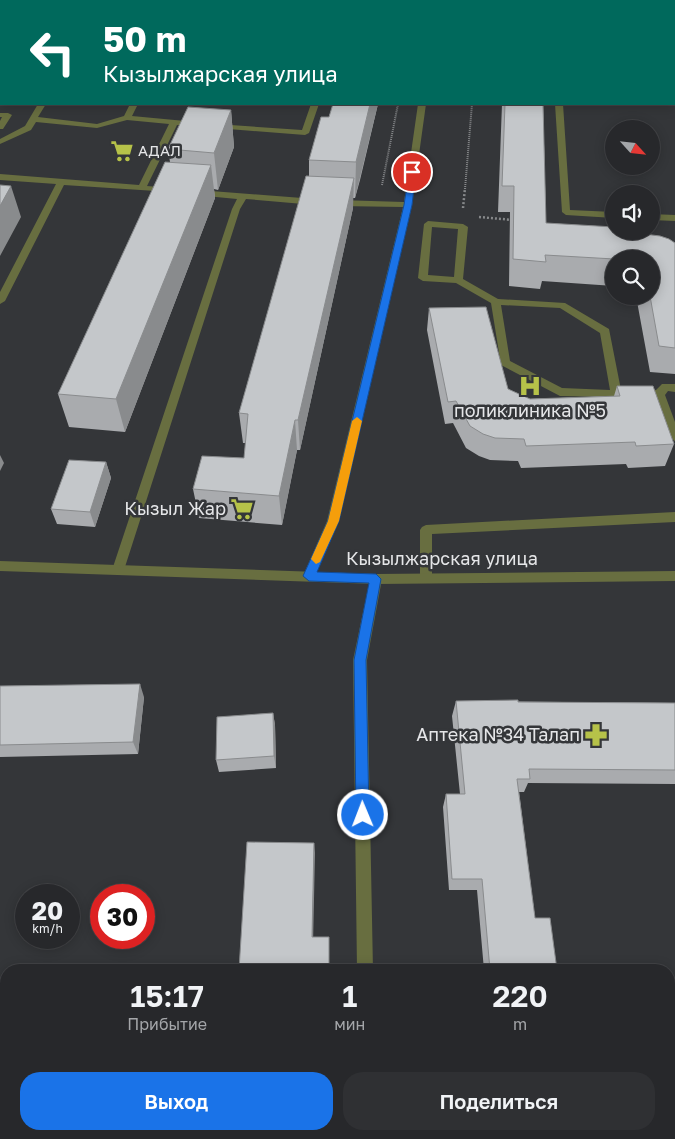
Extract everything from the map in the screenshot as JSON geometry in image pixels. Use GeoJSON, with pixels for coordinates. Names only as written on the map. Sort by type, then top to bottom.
{"type":"FeatureCollection","features":[{"type":"Feature","properties":{"kind":"street"},"geometry":{"type":"LineString","coordinates":[[0,142],[28,128],[41,105]]}},
{"type":"Feature","properties":{"kind":"street"},"geometry":{"type":"LineString","coordinates":[[127,118],[134,105]]}},
{"type":"Feature","properties":{"kind":"street"},"geometry":{"type":"LineString","coordinates":[[33,119],[97,126],[127,118],[305,133],[315,105]]}},
{"type":"Feature","properties":{"kind":"street"},"geometry":{"type":"LineString","coordinates":[[309,576],[333,521],[408,205],[422,105]]}},
{"type":"Feature","properties":{"kind":"street"},"geometry":{"type":"LineString","coordinates":[[559,105],[566,212],[605,214]]}},
{"type":"Feature","properties":{"kind":"street"},"geometry":{"type":"LineString","coordinates":[[0,115],[8,115],[0,127]]}},
{"type":"Feature","properties":{"kind":"street"},"geometry":{"type":"LineString","coordinates":[[142,188],[174,122]]}},
{"type":"Feature","properties":{"kind":"street"},"geometry":{"type":"LineString","coordinates":[[0,177],[316,202],[408,205]]}},
{"type":"Feature","properties":{"kind":"street"},"geometry":{"type":"LineString","coordinates":[[0,300],[61,182]]}},
{"type":"Feature","properties":{"kind":"street"},"geometry":{"type":"LineString","coordinates":[[118,570],[236,209],[243,196]]}},
{"type":"Feature","properties":{"kind":"street"},"geometry":{"type":"LineString","coordinates":[[660,217],[675,218]]}},
{"type":"Feature","properties":{"kind":"street"},"geometry":{"type":"LineString","coordinates":[[458,280],[463,227],[428,224],[422,278],[458,280],[496,302],[562,305],[605,331],[616,394]]}},
{"type":"Feature","properties":{"kind":"street"},"geometry":{"type":"LineString","coordinates":[[496,302],[505,363],[560,392],[659,394],[666,387],[675,388]]}},
{"type":"Feature","properties":{"kind":"street"},"geometry":{"type":"LineString","coordinates":[[659,394],[675,437]]}},
{"type":"Feature","properties":{"kind":"street"},"geometry":{"type":"LineString","coordinates":[[426,578],[426,530],[675,517]]}},
{"type":"Feature","properties":{"kind":"street","name":"Кызылжарская улица"},"geometry":{"type":"LineString","coordinates":[[0,566],[376,579],[675,576]]}},
{"type":"Feature","properties":{"kind":"street"},"geometry":{"type":"LineString","coordinates":[[365,964],[360,660],[376,579]]}},
{"type":"Feature","properties":{"kind":"path"},"geometry":{"type":"LineString","coordinates":[[380,191],[398,105]]}},
{"type":"Feature","properties":{"kind":"path"},"geometry":{"type":"LineString","coordinates":[[462,216],[472,105]]}},
{"type":"Feature","properties":{"kind":"path"},"geometry":{"type":"LineString","coordinates":[[472,217],[519,220]]}},
{"type":"Feature","properties":{"kind":"building"},"geometry":{"type":"Polygon","coordinates":[[[333,105],[370,105],[356,162],[309,160],[321,117],[329,117],[333,105]]]}},
{"type":"Feature","properties":{"kind":"building"},"geometry":{"type":"Polygon","coordinates":[[[505,105],[543,105],[546,223],[605,226],[605,240],[660,240],[660,236],[675,243],[675,348],[659,346],[652,305],[660,305],[660,250],[605,250],[605,258],[545,255],[546,262],[513,259],[514,186],[502,186],[505,105]]]}},
{"type":"Feature","properties":{"kind":"building"},"geometry":{"type":"Polygon","coordinates":[[[188,107],[231,110],[214,153],[168,149],[188,107]]]}},
{"type":"Feature","properties":{"kind":"building"},"geometry":{"type":"Polygon","coordinates":[[[165,162],[211,165],[116,399],[58,394],[165,162]]]}},
{"type":"Feature","properties":{"kind":"building"},"geometry":{"type":"Polygon","coordinates":[[[306,176],[354,178],[298,420],[295,420],[279,496],[193,489],[202,456],[244,458],[248,414],[239,413],[306,176]]]}},
{"type":"Feature","properties":{"kind":"building"},"geometry":{"type":"Polygon","coordinates":[[[0,185],[11,186],[0,206],[0,185]]]}},
{"type":"Feature","properties":{"kind":"building"},"geometry":{"type":"Polygon","coordinates":[[[486,307],[508,389],[530,399],[620,396],[617,386],[653,386],[674,444],[636,446],[635,442],[526,446],[524,439],[495,438],[483,434],[470,426],[456,401],[448,402],[429,308],[486,307]]]}},
{"type":"Feature","properties":{"kind":"building"},"geometry":{"type":"Polygon","coordinates":[[[69,460],[106,462],[90,512],[51,509],[69,460]]]}},
{"type":"Feature","properties":{"kind":"building"},"geometry":{"type":"Polygon","coordinates":[[[140,684],[133,742],[0,745],[0,686],[140,684]]]}},
{"type":"Feature","properties":{"kind":"building"},"geometry":{"type":"Polygon","coordinates":[[[518,700],[518,702],[675,703],[675,770],[529,769],[530,779],[517,779],[535,918],[550,918],[556,964],[489,964],[482,879],[452,879],[446,794],[465,794],[456,701],[518,700]]]}},
{"type":"Feature","properties":{"kind":"building"},"geometry":{"type":"Polygon","coordinates":[[[273,713],[274,756],[216,760],[217,717],[273,713]]]}},
{"type":"Feature","properties":{"kind":"building"},"geometry":{"type":"Polygon","coordinates":[[[247,842],[314,843],[312,937],[329,937],[329,964],[239,964],[247,842]]]}},
{"type":"Feature","properties":{"kind":"slow traffic"},"geometry":{"type":"LineString","coordinates":[[316,559],[333,521],[357,421]]}},
{"type":"Feature","properties":{"kind":"place","name":"АДАЛ"},"geometry":{"type":"Point","coordinates":[122,151]}},
{"type":"Feature","properties":{"kind":"place","name":"поликлиника №5"},"geometry":{"type":"Point","coordinates":[530,386]}},
{"type":"Feature","properties":{"kind":"place","name":"Кызыл Жар"},"geometry":{"type":"Point","coordinates":[242,509]}},
{"type":"Feature","properties":{"kind":"place","name":"Аптека №34 Талап"},"geometry":{"type":"Point","coordinates":[596,735]}},
{"type":"Feature","properties":{"kind":"route"},"geometry":{"type":"LineString","coordinates":[[363,815],[360,660],[376,579],[309,576],[333,521],[408,205],[412,172]]}}]}
